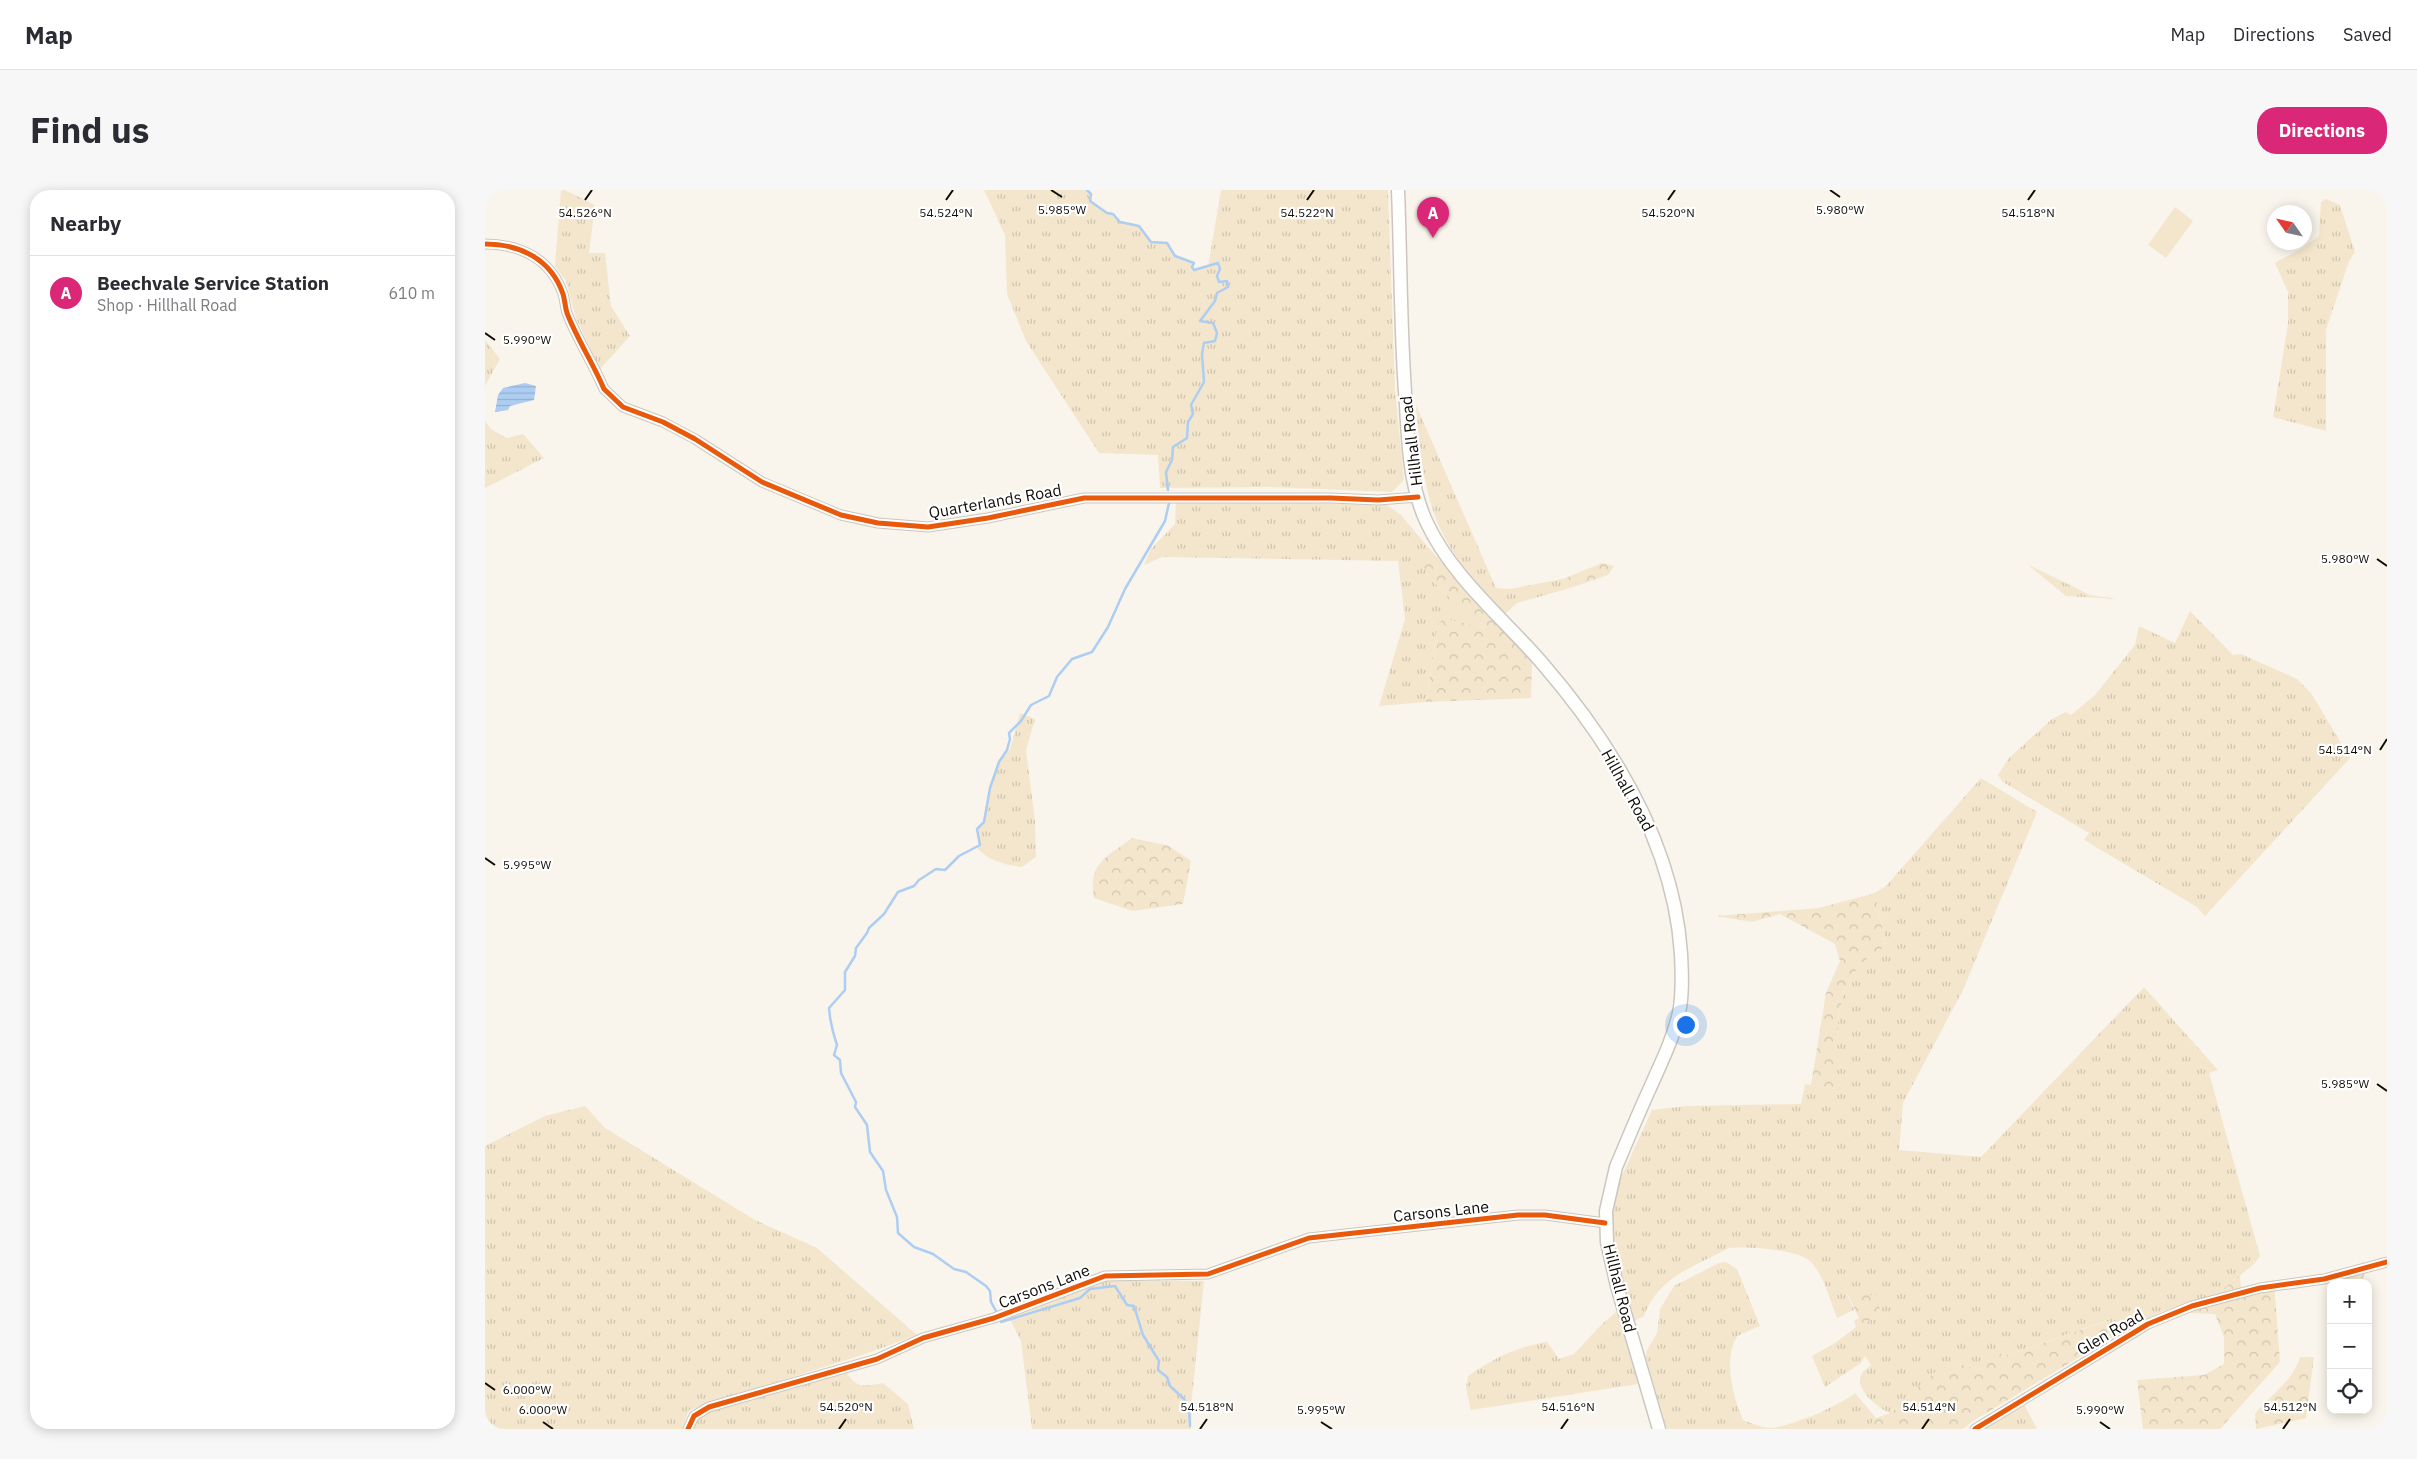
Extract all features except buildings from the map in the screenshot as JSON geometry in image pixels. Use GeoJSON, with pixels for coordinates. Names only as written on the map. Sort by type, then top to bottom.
{"type":"FeatureCollection","features":[{"type":"Feature","properties":{"kind":"main road","name":"Hillhall Road"},"geometry":{"type":"LineString","coordinates":[[1398,190],[1401,338],[1411,458],[1418,497],[1426,521],[1453,564],[1564,689],[1589,722],[1644,815],[1667,871],[1679,928],[1682,983],[1680,1010],[1664,1057],[1616,1167],[1609,1192],[1605,1223],[1607,1242],[1617,1286],[1659,1429]]}},
{"type":"Feature","properties":{"kind":"street","name":"Quarterlands Road"},"geometry":{"type":"LineString","coordinates":[[485,244],[500,244],[520,248],[537,258],[548,268],[563,294],[567,312],[604,389],[623,407],[663,422],[695,439],[762,482],[841,515],[878,523],[928,527],[988,518],[1084,498],[1331,498],[1378,500],[1418,497]]}},
{"type":"Feature","properties":{"kind":"street","name":"Carsons Lane"},"geometry":{"type":"LineString","coordinates":[[688,1429],[693,1416],[709,1407],[877,1359],[923,1338],[994,1318],[1105,1276],[1208,1274],[1309,1238],[1519,1215],[1545,1215],[1605,1223]]}},
{"type":"Feature","properties":{"kind":"street","name":"Glen Road"},"geometry":{"type":"LineString","coordinates":[[1975,1429],[2139,1328],[2166,1316],[2192,1306],[2260,1288],[2324,1279],[2387,1262]]}},
{"type":"Feature","properties":{"kind":"green space"},"geometry":{"type":"Polygon","coordinates":[[[561,190],[565,190],[595,205],[589,253],[605,253],[611,306],[630,336],[600,369],[576,318],[566,281],[555,266],[561,190]]]}},
{"type":"Feature","properties":{"kind":"green space"},"geometry":{"type":"Polygon","coordinates":[[[984,190],[1087,190],[1091,194],[1090,201],[1107,213],[1113,214],[1120,222],[1139,226],[1151,242],[1167,243],[1175,256],[1194,263],[1192,267],[1194,270],[1208,267],[1221,190],[1388,190],[1395,391],[1404,480],[1392,492],[1270,487],[1160,488],[1158,455],[1099,453],[1026,341],[1007,294],[1005,235],[984,190]]]}},
{"type":"Feature","properties":{"kind":"green space"},"geometry":{"type":"Polygon","coordinates":[[[2326,199],[2340,205],[2355,252],[2349,261],[2326,330],[2326,431],[2273,417],[2288,324],[2288,292],[2275,263],[2299,250],[2312,250],[2312,241],[2319,236],[2321,202],[2326,199]]]}},
{"type":"Feature","properties":{"kind":"green space"},"geometry":{"type":"Polygon","coordinates":[[[2175,207],[2193,221],[2166,258],[2148,245],[2175,207]]]}},
{"type":"Feature","properties":{"kind":"green space"},"geometry":{"type":"Polygon","coordinates":[[[485,340],[500,359],[485,386],[485,340]]]}},
{"type":"Feature","properties":{"kind":"green space"},"geometry":{"type":"Polygon","coordinates":[[[1416,405],[1496,588],[1510,589],[1563,579],[1567,589],[1517,603],[1505,614],[1467,570],[1447,542],[1433,509],[1424,475],[1416,405]]]}},
{"type":"Feature","properties":{"kind":"green space"},"geometry":{"type":"Polygon","coordinates":[[[485,421],[492,430],[507,438],[523,434],[544,458],[485,488],[485,421]]]}},
{"type":"Feature","properties":{"kind":"green space"},"geometry":{"type":"Polygon","coordinates":[[[1176,500],[1387,505],[1401,515],[1427,546],[1422,564],[1436,584],[1480,627],[1438,624],[1426,702],[1379,706],[1405,619],[1398,561],[1162,557],[1144,565],[1151,549],[1175,524],[1176,500]]]}},
{"type":"Feature","properties":{"kind":"green space"},"geometry":{"type":"Polygon","coordinates":[[[1427,546],[1532,662],[1531,698],[1426,702],[1438,624],[1444,618],[1479,627],[1436,584],[1421,564],[1427,546]]]}},
{"type":"Feature","properties":{"kind":"green space"},"geometry":{"type":"Polygon","coordinates":[[[1602,563],[1614,566],[1608,575],[1567,589],[1563,579],[1602,563]]]}},
{"type":"Feature","properties":{"kind":"green space"},"geometry":{"type":"Polygon","coordinates":[[[2027,564],[2090,595],[2117,599],[2066,596],[2027,564]]]}},
{"type":"Feature","properties":{"kind":"green space"},"geometry":{"type":"Polygon","coordinates":[[[2190,611],[2233,655],[2241,654],[2297,679],[2311,693],[2350,758],[2205,916],[2197,907],[2084,840],[2089,833],[2003,782],[1998,775],[2008,759],[2052,719],[2066,712],[2071,715],[2095,695],[2135,645],[2139,626],[2175,643],[2190,611]]]}},
{"type":"Feature","properties":{"kind":"green space"},"geometry":{"type":"Polygon","coordinates":[[[1020,713],[1035,719],[1026,750],[1035,821],[1036,857],[1022,867],[998,862],[977,848],[980,845],[977,829],[983,822],[995,772],[999,762],[1010,749],[1020,713]]]}},
{"type":"Feature","properties":{"kind":"green space"},"geometry":{"type":"Polygon","coordinates":[[[1981,778],[2037,812],[1963,990],[1903,1103],[1899,1150],[1981,1157],[2144,987],[2218,1070],[2209,1073],[2260,1256],[2254,1264],[2216,1295],[2161,1312],[2126,1329],[2106,1321],[2002,1357],[1998,1349],[1983,1371],[1956,1363],[1911,1393],[1906,1402],[1890,1413],[1873,1402],[1861,1385],[1862,1373],[1871,1365],[1865,1356],[1861,1363],[1825,1387],[1812,1356],[1835,1343],[1856,1327],[1882,1315],[1847,1294],[1854,1310],[1837,1318],[1820,1274],[1811,1262],[1795,1254],[1759,1248],[1729,1248],[1691,1267],[1668,1282],[1651,1302],[1644,1316],[1634,1321],[1616,1259],[1612,1236],[1614,1193],[1652,1110],[1687,1106],[1801,1104],[1805,1084],[1837,1089],[1838,1023],[1845,991],[1851,977],[1861,964],[1886,946],[1875,893],[1886,886],[1981,778]]]}},
{"type":"Feature","properties":{"kind":"green space"},"geometry":{"type":"Polygon","coordinates":[[[1132,838],[1169,846],[1191,861],[1183,904],[1132,911],[1094,898],[1094,876],[1097,868],[1107,856],[1132,838]]]}},
{"type":"Feature","properties":{"kind":"green space"},"geometry":{"type":"Polygon","coordinates":[[[1875,893],[1886,946],[1861,964],[1851,977],[1845,991],[1838,1023],[1837,1089],[1811,1085],[1826,993],[1840,961],[1835,944],[1780,914],[1752,922],[1716,916],[1819,908],[1875,893]]]}},
{"type":"Feature","properties":{"kind":"green space"},"geometry":{"type":"Polygon","coordinates":[[[585,1106],[605,1128],[755,1220],[817,1248],[917,1335],[865,1354],[689,1410],[682,1429],[485,1429],[485,1146],[545,1116],[585,1106]]]}},
{"type":"Feature","properties":{"kind":"green space"},"geometry":{"type":"Polygon","coordinates":[[[1726,1262],[1737,1269],[1760,1326],[1737,1336],[1731,1356],[1730,1367],[1733,1389],[1743,1420],[1766,1428],[1782,1426],[1827,1409],[1855,1393],[1876,1418],[1867,1429],[1667,1429],[1647,1362],[1646,1352],[1657,1333],[1660,1309],[1674,1286],[1719,1263],[1726,1262]]]}},
{"type":"Feature","properties":{"kind":"green space"},"geometry":{"type":"Polygon","coordinates":[[[2364,1274],[2363,1279],[2342,1279],[2364,1274]]]}},
{"type":"Feature","properties":{"kind":"green space"},"geometry":{"type":"Polygon","coordinates":[[[2240,1275],[2241,1289],[2274,1282],[2280,1362],[2220,1429],[2143,1429],[2137,1380],[2204,1375],[2224,1364],[2224,1337],[2215,1314],[2188,1313],[2185,1305],[2216,1295],[2240,1275]]]}},
{"type":"Feature","properties":{"kind":"green space"},"geometry":{"type":"Polygon","coordinates":[[[1106,1280],[1204,1281],[1192,1397],[1191,1429],[1032,1429],[1021,1341],[1009,1317],[1106,1280]]]}},
{"type":"Feature","properties":{"kind":"green space"},"geometry":{"type":"Polygon","coordinates":[[[1847,1293],[1875,1295],[1882,1315],[1856,1327],[1854,1321],[1859,1318],[1847,1293]]]}},
{"type":"Feature","properties":{"kind":"green space"},"geometry":{"type":"Polygon","coordinates":[[[1617,1311],[1638,1384],[1471,1410],[1466,1388],[1468,1376],[1506,1354],[1536,1344],[1547,1342],[1559,1359],[1574,1354],[1617,1311]]]}},
{"type":"Feature","properties":{"kind":"green space"},"geometry":{"type":"Polygon","coordinates":[[[2107,1321],[2126,1329],[1973,1421],[1963,1429],[1867,1429],[1876,1418],[1890,1413],[1906,1402],[1911,1393],[1936,1371],[1956,1363],[1983,1371],[1998,1348],[2002,1357],[2107,1321]]]}},
{"type":"Feature","properties":{"kind":"green space"},"geometry":{"type":"Polygon","coordinates":[[[2300,1357],[2314,1357],[2306,1418],[2256,1429],[2255,1414],[2287,1381],[2297,1366],[2300,1357]]]}},
{"type":"Feature","properties":{"kind":"green space"},"geometry":{"type":"Polygon","coordinates":[[[846,1372],[858,1384],[871,1385],[883,1383],[908,1404],[914,1429],[692,1429],[695,1421],[709,1410],[846,1372]]]}},
{"type":"Feature","properties":{"kind":"green space"},"geometry":{"type":"Polygon","coordinates":[[[2024,1404],[2037,1429],[1982,1429],[2024,1404]]]}},
{"type":"Feature","properties":{"kind":"water"},"geometry":{"type":"Polygon","coordinates":[[[525,383],[536,386],[534,400],[510,406],[508,410],[495,412],[498,395],[503,388],[525,383]]]}},
{"type":"Feature","properties":{"kind":"waterway"},"geometry":{"type":"LineString","coordinates":[[1087,190],[1091,194],[1090,201],[1107,213],[1113,214],[1120,222],[1139,226],[1151,242],[1167,243],[1175,256],[1194,263],[1192,267],[1194,270],[1218,263],[1220,269],[1217,276],[1219,282],[1227,281],[1228,287],[1217,293],[1215,301],[1200,321],[1213,323],[1217,333],[1215,341],[1204,343],[1202,354],[1204,382],[1191,405],[1193,414],[1188,422],[1187,438],[1173,447],[1172,460],[1166,472],[1168,490]]}},
{"type":"Feature","properties":{"kind":"waterway"},"geometry":{"type":"LineString","coordinates":[[997,1313],[991,1302],[990,1291],[986,1286],[966,1272],[954,1269],[933,1254],[914,1247],[898,1233],[897,1217],[886,1190],[883,1171],[870,1152],[867,1125],[855,1107],[856,1102],[841,1073],[840,1060],[834,1055],[837,1045],[829,1008],[845,990],[845,972],[855,956],[856,948],[869,928],[884,914],[898,892],[914,886],[919,880],[936,869],[945,870],[959,856],[980,845],[977,829],[984,822],[990,788],[999,762],[1007,750],[1010,739],[1009,733],[1021,721],[1031,705],[1049,696],[1057,677],[1072,659],[1092,652],[1108,627],[1125,589],[1165,521],[1169,503]]}},
{"type":"Feature","properties":{"kind":"waterway"},"geometry":{"type":"LineString","coordinates":[[999,1318],[1001,1322],[1080,1298],[1090,1289],[1115,1286],[1127,1305],[1134,1306],[1143,1335],[1159,1361],[1158,1370],[1167,1377],[1170,1386],[1184,1399],[1189,1407],[1190,1426]]}},
{"type":"Feature","properties":{"kind":"cycle path"},"geometry":{"type":"LineString","coordinates":[[485,244],[510,247],[522,251],[533,256],[551,271],[563,294],[566,311],[571,323],[604,389],[623,407],[663,422],[695,439],[762,482],[841,515],[878,523],[928,527],[988,518],[1084,498],[1331,498],[1378,500],[1418,497]]}},
{"type":"Feature","properties":{"kind":"cycle path"},"geometry":{"type":"LineString","coordinates":[[688,1429],[694,1416],[709,1407],[877,1359],[923,1338],[994,1318],[1105,1276],[1208,1274],[1309,1238],[1518,1215],[1545,1215],[1605,1223]]}},
{"type":"Feature","properties":{"kind":"cycle path"},"geometry":{"type":"LineString","coordinates":[[1975,1429],[2148,1324],[2192,1306],[2260,1288],[2324,1279],[2387,1262]]}},
{"type":"Feature","properties":{"kind":"place","name":"Beechvale Service Station"},"geometry":{"type":"Point","coordinates":[1433,238]}}]}
